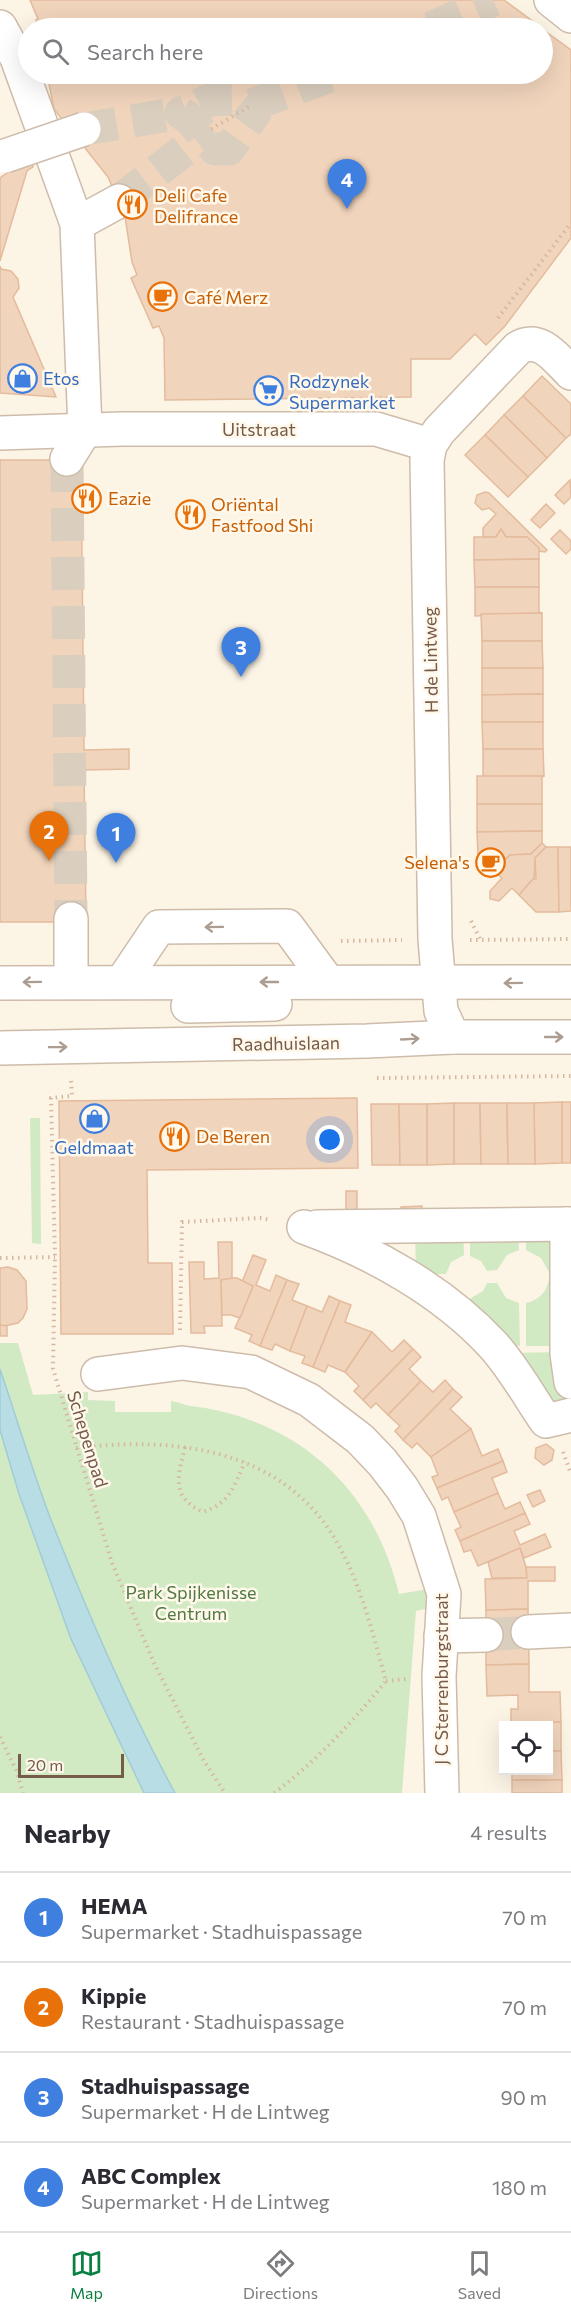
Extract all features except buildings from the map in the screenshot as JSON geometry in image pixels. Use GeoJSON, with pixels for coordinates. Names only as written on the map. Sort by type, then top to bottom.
{"type":"FeatureCollection","features":[{"type":"Feature","properties":{"kind":"street"},"geometry":{"type":"LineString","coordinates":[[550,0],[571,16]]}},
{"type":"Feature","properties":{"kind":"street"},"geometry":{"type":"LineString","coordinates":[[0,27],[18,61]]}},
{"type":"Feature","properties":{"kind":"street"},"geometry":{"type":"LineString","coordinates":[[26,84],[77,224],[85,430],[67,459]]}},
{"type":"Feature","properties":{"kind":"street"},"geometry":{"type":"LineString","coordinates":[[3,158],[84,129]]}},
{"type":"Feature","properties":{"kind":"street"},"geometry":{"type":"LineString","coordinates":[[77,224],[119,201]]}},
{"type":"Feature","properties":{"kind":"street"},"geometry":{"type":"LineString","coordinates":[[430,445],[439,431],[518,348],[525,344],[532,343],[548,350],[571,373]]}},
{"type":"Feature","properties":{"kind":"street","name":"Uitstraat"},"geometry":{"type":"LineString","coordinates":[[0,433],[85,430],[376,429],[430,445]]}},
{"type":"Feature","properties":{"kind":"street","name":"H de Lintweg"},"geometry":{"type":"LineString","coordinates":[[430,445],[427,471],[438,982],[441,1011],[453,1037]]}},
{"type":"Feature","properties":{"kind":"street"},"geometry":{"type":"LineString","coordinates":[[71,919],[71,981]]}},
{"type":"Feature","properties":{"kind":"street"},"geometry":{"type":"LineString","coordinates":[[122,982],[159,927],[287,926],[328,982]]}},
{"type":"Feature","properties":{"kind":"street"},"geometry":{"type":"LineString","coordinates":[[0,983],[71,981],[571,982]]}},
{"type":"Feature","properties":{"kind":"street"},"geometry":{"type":"LineString","coordinates":[[367,1041],[316,1020],[189,1014],[313,1003],[369,982]]}},
{"type":"Feature","properties":{"kind":"street","name":"Raadhuislaan"},"geometry":{"type":"LineString","coordinates":[[0,1048],[367,1041],[453,1037],[571,1037]]}},
{"type":"Feature","properties":{"kind":"street"},"geometry":{"type":"LineString","coordinates":[[304,1227],[569,1224],[567,1354],[571,1382]]}},
{"type":"Feature","properties":{"kind":"street"},"geometry":{"type":"LineString","coordinates":[[304,1227],[344,1241],[454,1308],[495,1347],[546,1421],[571,1415]]}},
{"type":"Feature","properties":{"kind":"street","name":"J C Sterrenburgstraat"},"geometry":{"type":"LineString","coordinates":[[98,1374],[182,1363],[251,1372],[309,1400],[335,1418],[375,1454],[402,1488],[419,1516],[444,1594],[439,1676],[442,1793]]}},
{"type":"Feature","properties":{"kind":"street"},"geometry":{"type":"LineString","coordinates":[[528,1632],[571,1630]]}},
{"type":"Feature","properties":{"kind":"street"},"geometry":{"type":"LineString","coordinates":[[441,1636],[486,1635]]}},
{"type":"Feature","properties":{"kind":"path"},"geometry":{"type":"LineString","coordinates":[[211,129],[252,105]]}},
{"type":"Feature","properties":{"kind":"path"},"geometry":{"type":"LineString","coordinates":[[513,300],[571,223]]}},
{"type":"Feature","properties":{"kind":"path","name":"Schepenpad"},"geometry":{"type":"LineString","coordinates":[[71,1083],[72,1096],[51,1098],[55,1257],[54,1370],[112,1563],[154,1663],[204,1761],[225,1793]]}},
{"type":"Feature","properties":{"kind":"path"},"geometry":{"type":"LineString","coordinates":[[182,1363],[182,1222],[260,1218],[304,1227]]}},
{"type":"Feature","properties":{"kind":"path"},"geometry":{"type":"LineString","coordinates":[[0,1258],[55,1257]]}},
{"type":"Feature","properties":{"kind":"path"},"geometry":{"type":"LineString","coordinates":[[76,1448],[119,1443],[156,1443],[185,1447],[245,1462],[276,1477],[307,1502],[331,1532],[350,1570],[370,1625],[386,1681],[360,1712],[298,1775],[275,1793]]}},
{"type":"Feature","properties":{"kind":"path"},"geometry":{"type":"LineString","coordinates":[[185,1447],[178,1487],[188,1506],[203,1512],[216,1508],[229,1496],[245,1462]]}},
{"type":"Feature","properties":{"kind":"path"},"geometry":{"type":"LineString","coordinates":[[0,1737],[16,1770],[23,1793]]}},
{"type":"Feature","properties":{"kind":"green space"},"geometry":{"type":"Polygon","coordinates":[[[30,1118],[40,1118],[41,1244],[32,1243],[30,1118]]]}},
{"type":"Feature","properties":{"kind":"green space"},"geometry":{"type":"Polygon","coordinates":[[[518,1228],[519,1250],[507,1255],[497,1270],[487,1271],[481,1261],[470,1256],[470,1229],[518,1228]]]}},
{"type":"Feature","properties":{"kind":"green space"},"geometry":{"type":"Polygon","coordinates":[[[526,1228],[561,1228],[561,1272],[549,1272],[541,1258],[526,1250],[526,1228]]]}},
{"type":"Feature","properties":{"kind":"green space"},"geometry":{"type":"Polygon","coordinates":[[[415,1229],[463,1229],[464,1255],[451,1262],[446,1274],[416,1274],[415,1229]]]}},
{"type":"Feature","properties":{"kind":"green space"},"geometry":{"type":"Polygon","coordinates":[[[561,1279],[562,1346],[526,1346],[526,1303],[541,1295],[549,1280],[561,1279]]]}},
{"type":"Feature","properties":{"kind":"green space"},"geometry":{"type":"Polygon","coordinates":[[[487,1283],[497,1283],[506,1298],[519,1303],[520,1346],[501,1346],[471,1315],[471,1298],[483,1291],[487,1283]]]}},
{"type":"Feature","properties":{"kind":"green space","name":"Park Spijkenisse Centrum"},"geometry":{"type":"Polygon","coordinates":[[[0,1343],[18,1343],[33,1395],[88,1392],[88,1400],[115,1401],[115,1412],[171,1412],[171,1401],[230,1414],[265,1426],[297,1444],[326,1466],[350,1492],[371,1522],[387,1556],[399,1594],[428,1589],[430,1608],[416,1611],[402,1793],[0,1793],[0,1343]]]}},
{"type":"Feature","properties":{"kind":"green space"},"geometry":{"type":"Polygon","coordinates":[[[562,1352],[562,1367],[571,1399],[544,1410],[505,1353],[562,1352]]]}},
{"type":"Feature","properties":{"kind":"water"},"geometry":{"type":"Polygon","coordinates":[[[0,1369],[44,1501],[79,1590],[124,1692],[175,1793],[144,1793],[71,1639],[19,1494],[0,1430],[0,1369]]]}},
{"type":"Feature","properties":{"kind":"tunnel"},"geometry":{"type":"LineString","coordinates":[[453,18],[493,0]]}},
{"type":"Feature","properties":{"kind":"tunnel"},"geometry":{"type":"LineString","coordinates":[[252,105],[308,84]]}},
{"type":"Feature","properties":{"kind":"tunnel"},"geometry":{"type":"LineString","coordinates":[[245,99],[252,105],[255,113],[229,149],[215,149],[190,119],[181,113],[209,100],[245,99]]}},
{"type":"Feature","properties":{"kind":"tunnel"},"geometry":{"type":"LineString","coordinates":[[84,129],[181,113]]}},
{"type":"Feature","properties":{"kind":"tunnel"},"geometry":{"type":"LineString","coordinates":[[119,201],[211,129]]}},
{"type":"Feature","properties":{"kind":"tunnel"},"geometry":{"type":"LineString","coordinates":[[67,459],[71,919]]}},
{"type":"Feature","properties":{"kind":"tunnel"},"geometry":{"type":"LineString","coordinates":[[486,1635],[528,1632]]}},
{"type":"Feature","properties":{"kind":"place","name":"Deli Cafe Delifrance"},"geometry":{"type":"Point","coordinates":[133,205]}},
{"type":"Feature","properties":{"kind":"place","name":"ABC Complex"},"geometry":{"type":"Point","coordinates":[347,209]}},
{"type":"Feature","properties":{"kind":"place","name":"Café Merz"},"geometry":{"type":"Point","coordinates":[163,297]}},
{"type":"Feature","properties":{"kind":"place","name":"Etos"},"geometry":{"type":"Point","coordinates":[22,378]}},
{"type":"Feature","properties":{"kind":"place","name":"Rodzynek Supermarket"},"geometry":{"type":"Point","coordinates":[268,391]}},
{"type":"Feature","properties":{"kind":"place","name":"Eazie"},"geometry":{"type":"Point","coordinates":[87,498]}},
{"type":"Feature","properties":{"kind":"place","name":"Oriëntal Fastfood Shi"},"geometry":{"type":"Point","coordinates":[190,514]}},
{"type":"Feature","properties":{"kind":"place","name":"Stadhuispassage"},"geometry":{"type":"Point","coordinates":[241,677]}},
{"type":"Feature","properties":{"kind":"place","name":"Kippie"},"geometry":{"type":"Point","coordinates":[49,861]}},
{"type":"Feature","properties":{"kind":"place","name":"Selena's"},"geometry":{"type":"Point","coordinates":[491,862]}},
{"type":"Feature","properties":{"kind":"place","name":"HEMA"},"geometry":{"type":"Point","coordinates":[116,863]}},
{"type":"Feature","properties":{"kind":"place","name":"Geldmaat"},"geometry":{"type":"Point","coordinates":[94,1118]}},
{"type":"Feature","properties":{"kind":"place","name":"De Beren"},"geometry":{"type":"Point","coordinates":[175,1136]}}]}
